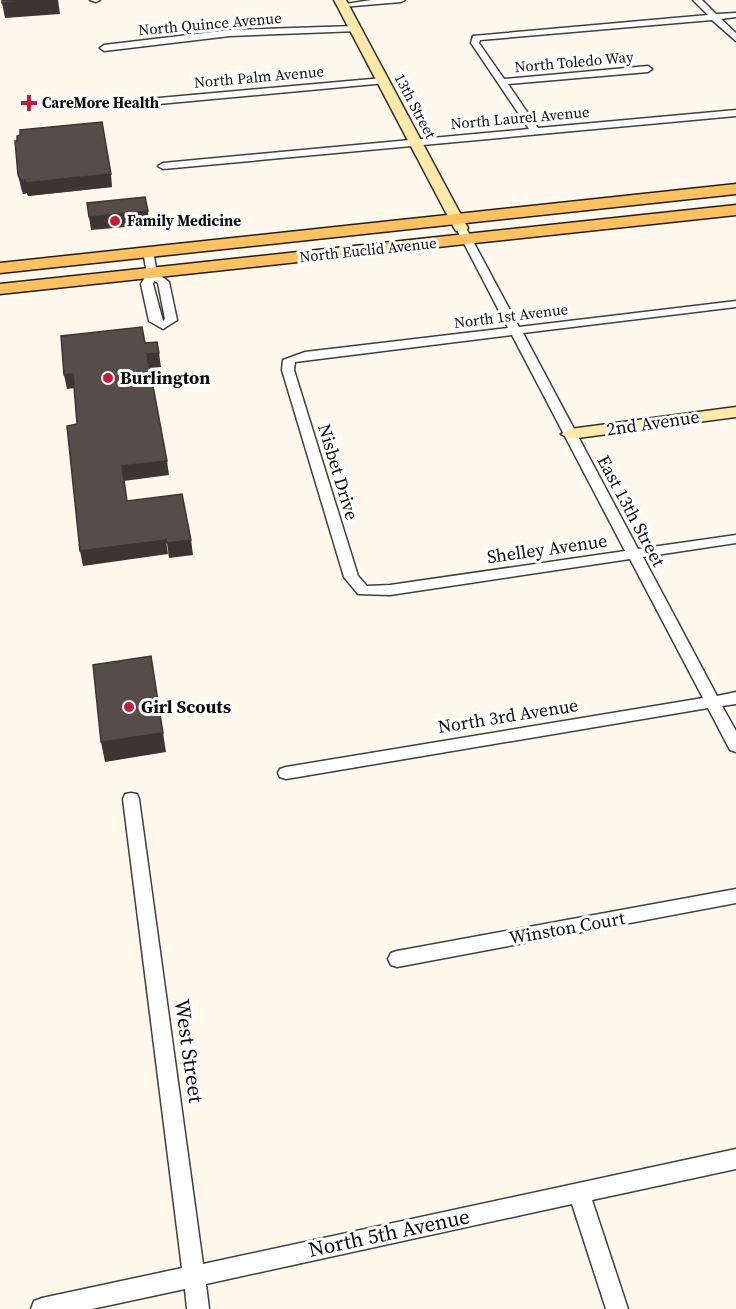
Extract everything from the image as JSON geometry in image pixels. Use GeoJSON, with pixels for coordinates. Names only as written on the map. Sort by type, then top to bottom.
{"type":"FeatureCollection","features":[{"type":"Feature","properties":{"kind":"main road","name":"North Euclid Avenue"},"geometry":{"type":"LineString","coordinates":[[0,289],[275,260],[461,229],[736,189]]}},
{"type":"Feature","properties":{"kind":"main road","name":"North Euclid Avenue"},"geometry":{"type":"LineString","coordinates":[[0,268],[268,238],[461,229],[736,210]]}},
{"type":"Feature","properties":{"kind":"main road"},"geometry":{"type":"LineString","coordinates":[[268,238],[275,260]]}},
{"type":"Feature","properties":{"kind":"street"},"geometry":{"type":"LineString","coordinates":[[341,2],[401,0]]}},
{"type":"Feature","properties":{"kind":"street"},"geometry":{"type":"LineString","coordinates":[[697,0],[736,38]]}},
{"type":"Feature","properties":{"kind":"street","name":"13th Street"},"geometry":{"type":"LineString","coordinates":[[341,2],[461,229]]}},
{"type":"Feature","properties":{"kind":"street"},"geometry":{"type":"LineString","coordinates":[[536,132],[475,43],[477,38],[736,15]]}},
{"type":"Feature","properties":{"kind":"street","name":"North Quince Avenue"},"geometry":{"type":"LineString","coordinates":[[104,48],[239,33],[355,29]]}},
{"type":"Feature","properties":{"kind":"street","name":"North Toledo Way"},"geometry":{"type":"LineString","coordinates":[[503,82],[648,69]]}},
{"type":"Feature","properties":{"kind":"street","name":"North Palm Avenue"},"geometry":{"type":"LineString","coordinates":[[137,104],[383,81]]}},
{"type":"Feature","properties":{"kind":"street","name":"North Laurel Avenue"},"geometry":{"type":"LineString","coordinates":[[163,166],[736,113]]}},
{"type":"Feature","properties":{"kind":"street","name":"East 13th Street"},"geometry":{"type":"LineString","coordinates":[[461,229],[736,746]]}},
{"type":"Feature","properties":{"kind":"street"},"geometry":{"type":"LineString","coordinates":[[148,251],[152,274]]}},
{"type":"Feature","properties":{"kind":"street","name":"North 1st Avenue"},"geometry":{"type":"LineString","coordinates":[[289,360],[736,304]]}},
{"type":"Feature","properties":{"kind":"street","name":"Nisbet Drive"},"geometry":{"type":"LineString","coordinates":[[289,360],[288,370],[351,577],[363,591]]}},
{"type":"Feature","properties":{"kind":"street","name":"2nd Avenue"},"geometry":{"type":"LineString","coordinates":[[570,434],[736,412]]}},
{"type":"Feature","properties":{"kind":"street","name":"Shelley Avenue"},"geometry":{"type":"LineString","coordinates":[[363,591],[390,590],[736,539]]}},
{"type":"Feature","properties":{"kind":"street","name":"North 3rd Avenue"},"geometry":{"type":"LineString","coordinates":[[286,772],[736,698]]}},
{"type":"Feature","properties":{"kind":"street","name":"West Street"},"geometry":{"type":"LineString","coordinates":[[131,799],[198,1309]]}},
{"type":"Feature","properties":{"kind":"street","name":"Winston Court"},"geometry":{"type":"LineString","coordinates":[[397,959],[736,896]]}},
{"type":"Feature","properties":{"kind":"street","name":"North 5th Avenue"},"geometry":{"type":"LineString","coordinates":[[42,1309],[736,1159]]}},
{"type":"Feature","properties":{"kind":"street"},"geometry":{"type":"LineString","coordinates":[[579,1193],[617,1309]]}},
{"type":"Feature","properties":{"kind":"building"},"geometry":{"type":"Polygon","coordinates":[[[2,0],[38,0],[2,3],[2,0]]]}},
{"type":"Feature","properties":{"kind":"building"},"geometry":{"type":"Polygon","coordinates":[[[102,122],[111,174],[25,183],[25,180],[21,181],[18,175],[15,141],[20,135],[20,130],[102,122]]]}},
{"type":"Feature","properties":{"kind":"building"},"geometry":{"type":"Polygon","coordinates":[[[145,197],[148,211],[89,217],[87,203],[145,197]]]}},
{"type":"Feature","properties":{"kind":"building"},"geometry":{"type":"Polygon","coordinates":[[[142,327],[145,343],[157,342],[159,353],[147,354],[167,461],[122,466],[127,501],[182,494],[191,540],[167,543],[166,540],[80,551],[67,426],[77,424],[73,374],[64,375],[61,336],[142,327]]]}},
{"type":"Feature","properties":{"kind":"building","name":"Girl Scouts"},"geometry":{"type":"Polygon","coordinates":[[[151,656],[163,733],[101,742],[93,665],[151,656]]]}},
{"type":"Feature","properties":{"kind":"place","name":"CareMore Health"},"geometry":{"type":"Point","coordinates":[29,103]}},
{"type":"Feature","properties":{"kind":"place","name":"Family Medicine"},"geometry":{"type":"Point","coordinates":[115,221]}},
{"type":"Feature","properties":{"kind":"place","name":"Burlington"},"geometry":{"type":"Point","coordinates":[108,378]}},
{"type":"Feature","properties":{"kind":"place","name":"Girl Scouts"},"geometry":{"type":"Point","coordinates":[129,707]}}]}
